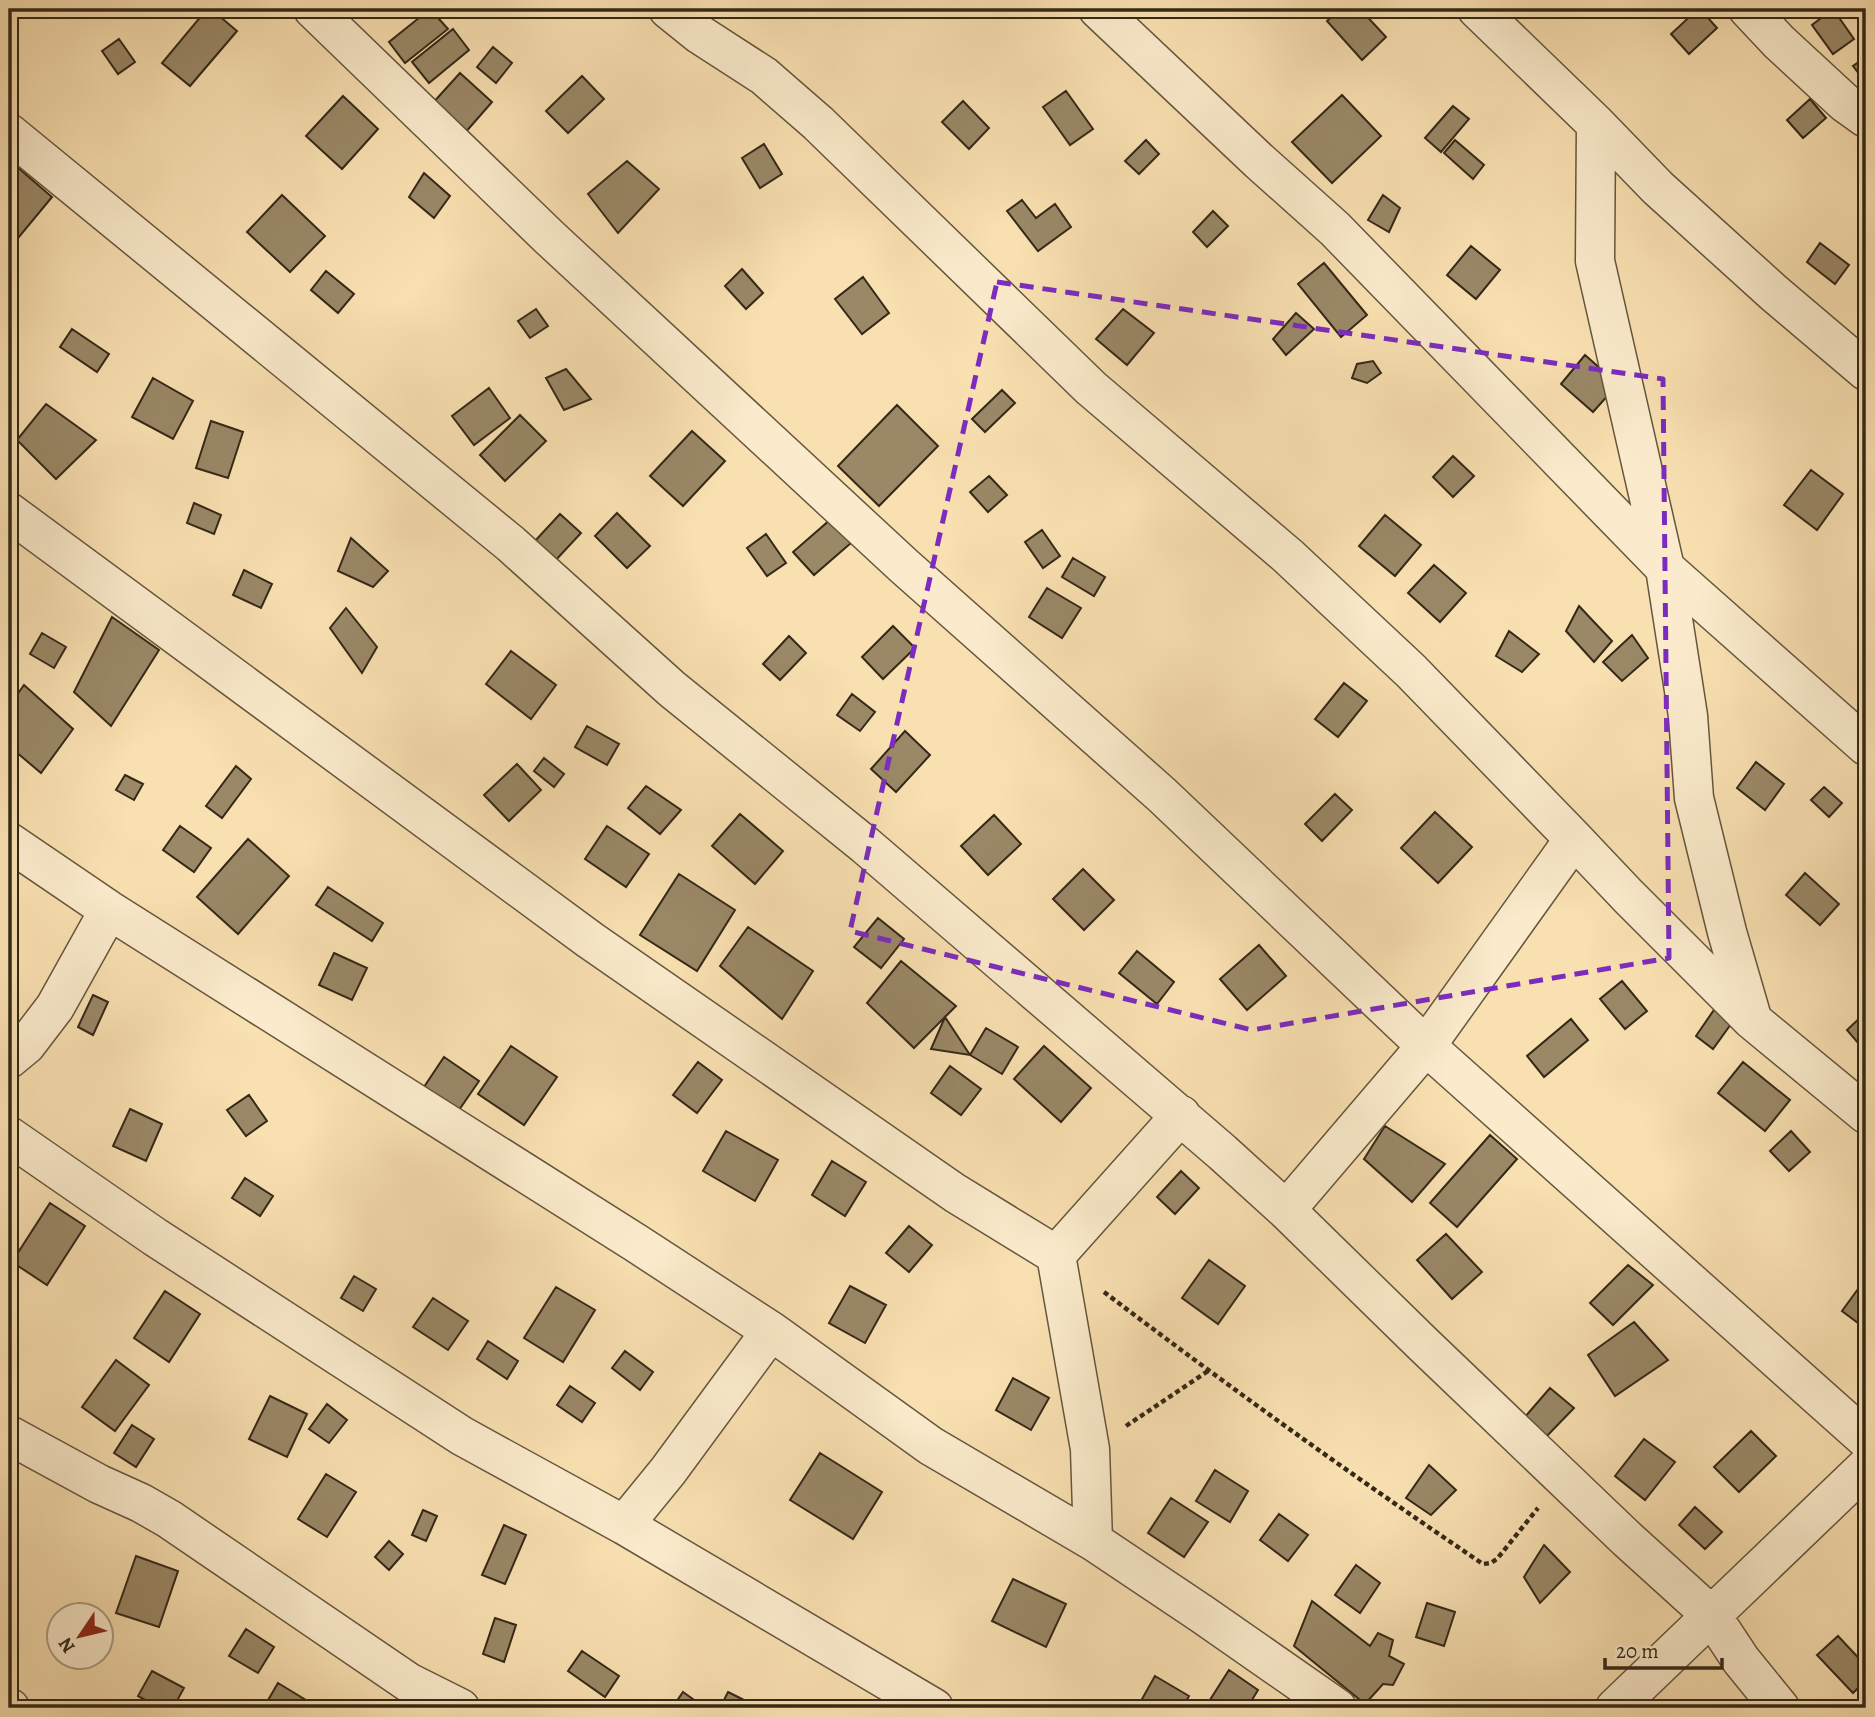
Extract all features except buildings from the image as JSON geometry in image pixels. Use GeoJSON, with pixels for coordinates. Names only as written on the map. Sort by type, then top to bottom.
{"type":"FeatureCollection","features":[{"type":"Feature","properties":{"kind":"street"},"geometry":{"type":"LineString","coordinates":[[313,9],[560,248],[914,575],[1162,795],[1426,1046],[1866,1439]]}},
{"type":"Feature","properties":{"kind":"street"},"geometry":{"type":"LineString","coordinates":[[668,9],[699,34],[764,76],[818,123],[1091,388],[1289,556],[1410,671],[1628,897],[1752,1020],[1866,1114]]}},
{"type":"Feature","properties":{"kind":"street"},"geometry":{"type":"LineString","coordinates":[[1098,9],[1335,229],[1665,568],[1866,746]]}},
{"type":"Feature","properties":{"kind":"street"},"geometry":{"type":"LineString","coordinates":[[1477,9],[1687,215],[1866,371]]}},
{"type":"Feature","properties":{"kind":"street"},"geometry":{"type":"LineString","coordinates":[[1748,9],[1779,42],[1845,103],[1866,118]]}},
{"type":"Feature","properties":{"kind":"street"},"geometry":{"type":"LineString","coordinates":[[1596,124],[1595,261],[1665,568],[1688,716],[1694,798],[1752,1020]]}},
{"type":"Feature","properties":{"kind":"street"},"geometry":{"type":"LineString","coordinates":[[9,133],[511,544],[672,689],[865,845],[1181,1115],[1286,1210],[1627,1539],[1712,1616],[1741,1660],[1780,1708]]}},
{"type":"Feature","properties":{"kind":"street"},"geometry":{"type":"LineString","coordinates":[[9,512],[590,940],[954,1193],[1056,1255],[1090,1449],[1093,1541]]}},
{"type":"Feature","properties":{"kind":"street"},"geometry":{"type":"LineString","coordinates":[[1286,1210],[1426,1046],[1574,839]]}},
{"type":"Feature","properties":{"kind":"street"},"geometry":{"type":"LineString","coordinates":[[9,842],[109,910],[636,1242],[771,1331],[931,1446],[1093,1541],[1336,1708]]}},
{"type":"Feature","properties":{"kind":"street"},"geometry":{"type":"LineString","coordinates":[[9,1059],[26,1045],[55,1007],[109,910]]}},
{"type":"Feature","properties":{"kind":"street"},"geometry":{"type":"LineString","coordinates":[[1056,1255],[1181,1115]]}},
{"type":"Feature","properties":{"kind":"street"},"geometry":{"type":"LineString","coordinates":[[9,1136],[155,1237],[462,1436],[624,1525],[934,1708]]}},
{"type":"Feature","properties":{"kind":"street"},"geometry":{"type":"LineString","coordinates":[[624,1525],[668,1471],[771,1331]]}},
{"type":"Feature","properties":{"kind":"street"},"geometry":{"type":"LineString","coordinates":[[9,1435],[159,1514],[408,1682],[460,1708]]}},
{"type":"Feature","properties":{"kind":"street"},"geometry":{"type":"LineString","coordinates":[[1615,1708],[1866,1467]]}},
{"type":"Feature","properties":{"kind":"path"},"geometry":{"type":"LineString","coordinates":[[1056,1255],[1208,1371],[1389,1501],[1483,1564],[1497,1559],[1563,1477]]}},
{"type":"Feature","properties":{"kind":"path"},"geometry":{"type":"LineString","coordinates":[[1090,1449],[1208,1371]]}},
{"type":"Feature","properties":{"kind":"highlighted area"},"geometry":{"type":"Polygon","coordinates":[[[997,282],[1663,379],[1669,958],[1252,1030],[850,931],[997,282]]]}}]}
